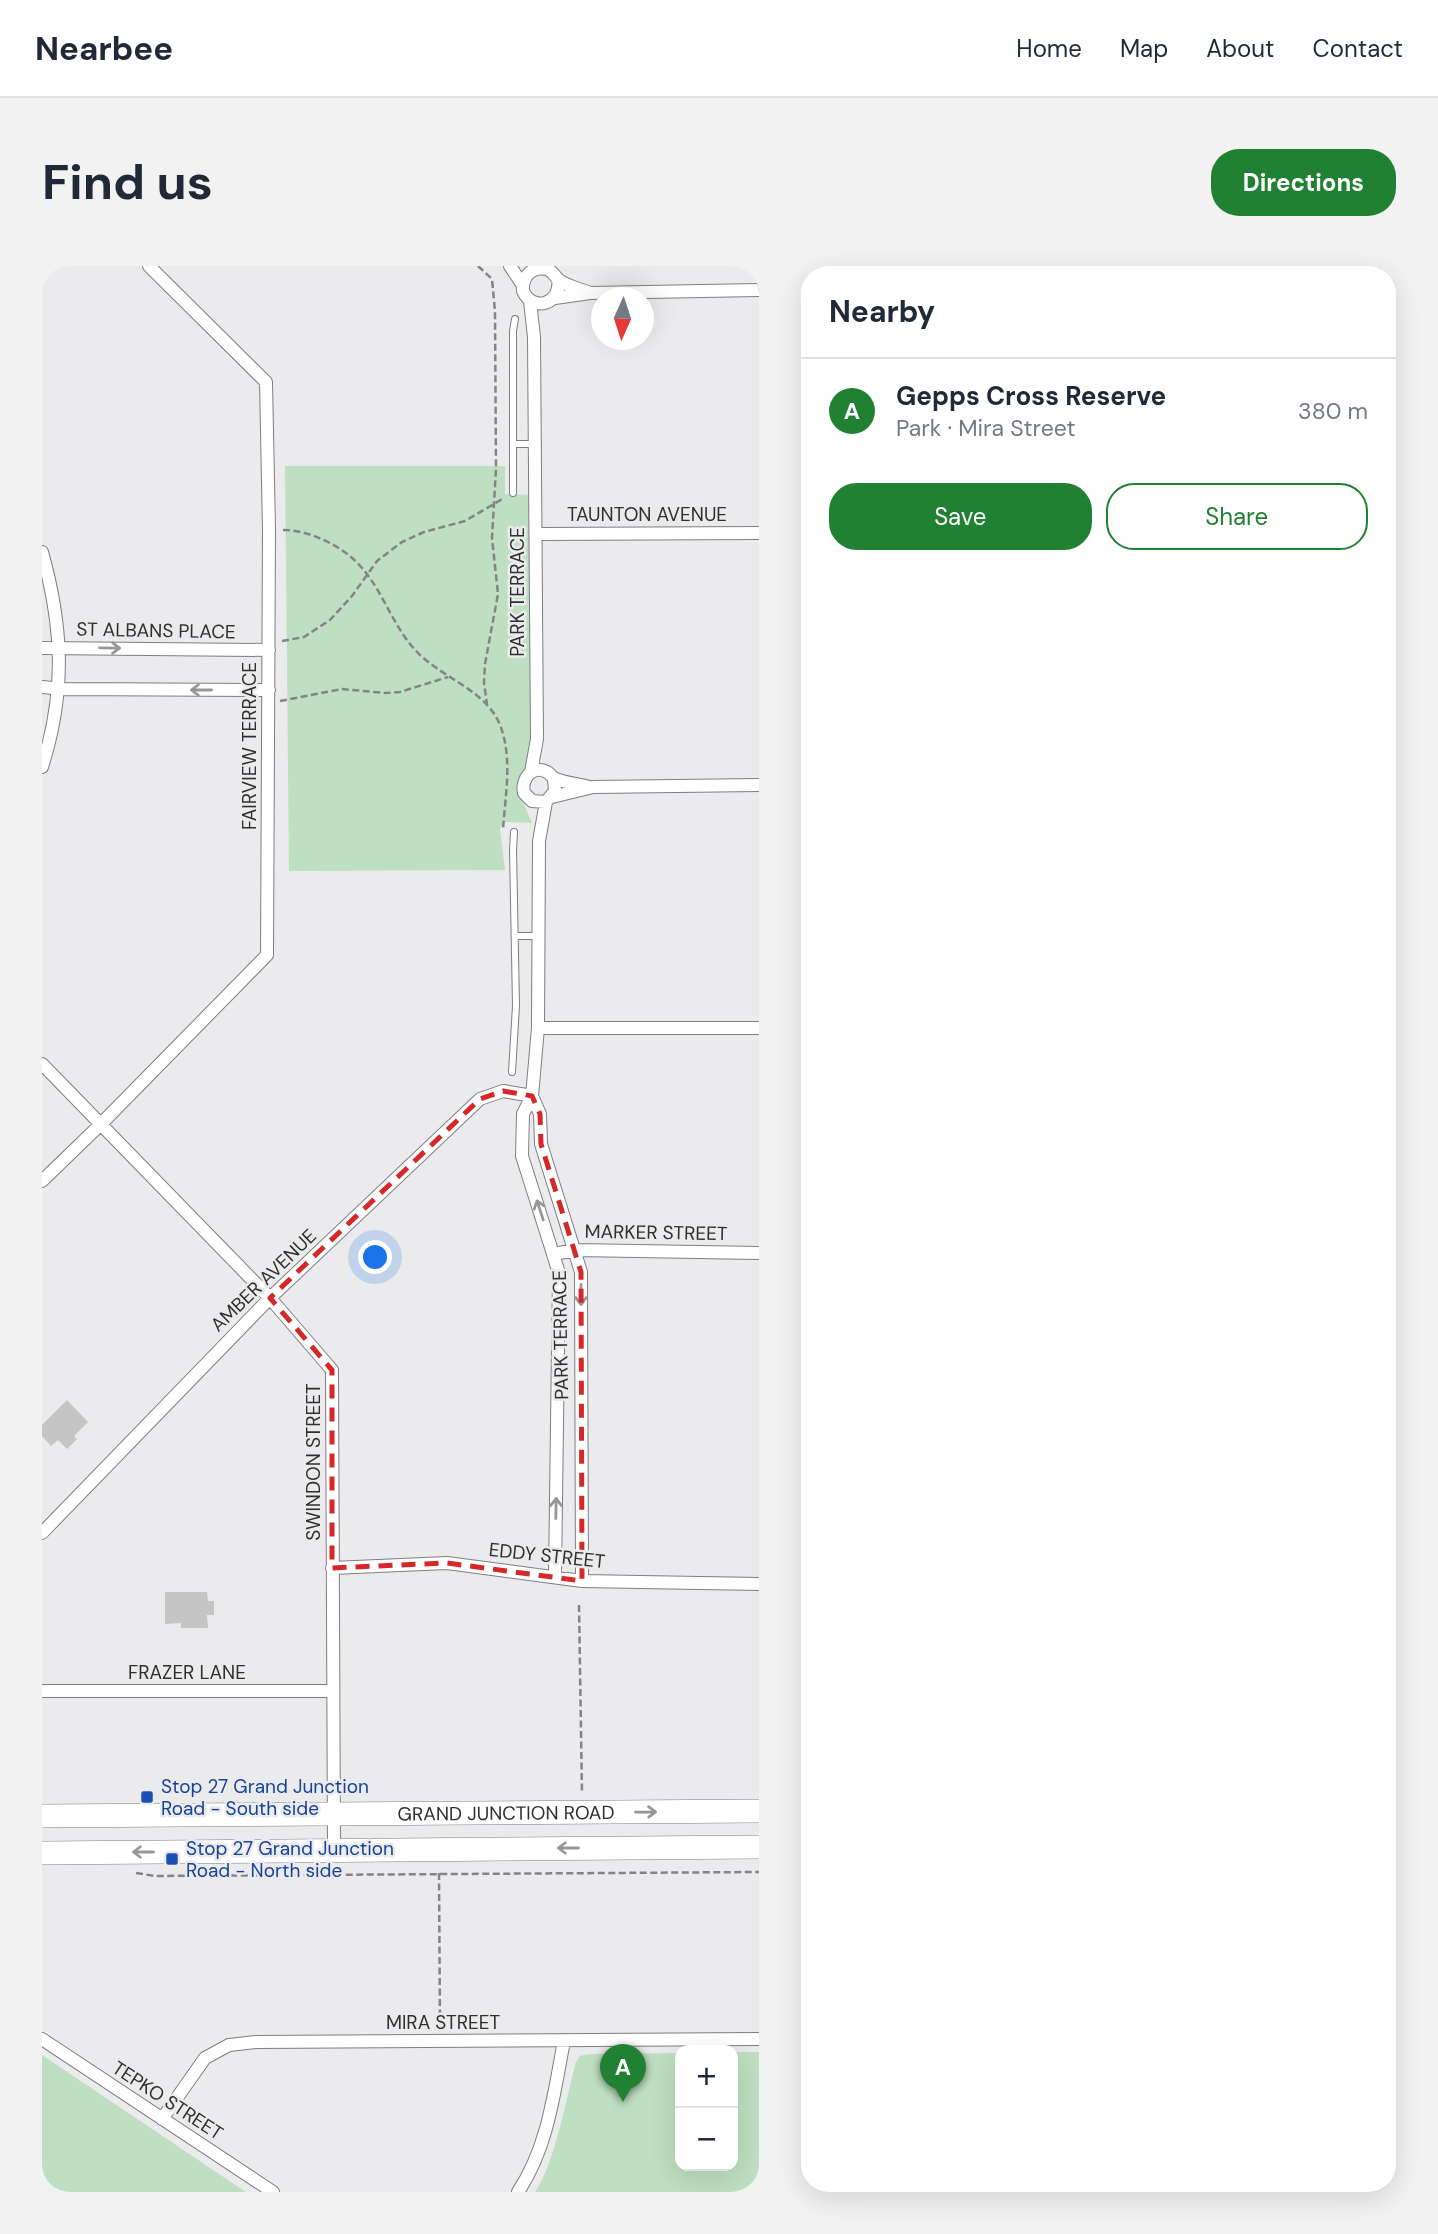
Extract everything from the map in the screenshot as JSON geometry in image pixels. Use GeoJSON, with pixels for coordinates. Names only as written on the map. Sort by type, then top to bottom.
{"type":"FeatureCollection","features":[{"type":"Feature","properties":{"kind":"highway","name":"GRAND JUNCTION ROAD"},"geometry":{"type":"LineString","coordinates":[[42,1816],[759,1811]]}},
{"type":"Feature","properties":{"kind":"highway","name":"GRAND JUNCTION ROAD"},"geometry":{"type":"LineString","coordinates":[[42,1853],[759,1847]]}},
{"type":"Feature","properties":{"kind":"street","name":"FAIRVIEW TERRACE"},"geometry":{"type":"LineString","coordinates":[[42,1181],[267,955],[269,530],[265,382],[149,266]]}},
{"type":"Feature","properties":{"kind":"street"},"geometry":{"type":"LineString","coordinates":[[510,266],[530,301],[538,304],[590,293],[759,290]]}},
{"type":"Feature","properties":{"kind":"street"},"geometry":{"type":"LineString","coordinates":[[522,284],[543,270]]}},
{"type":"Feature","properties":{"kind":"street"},"geometry":{"type":"LineString","coordinates":[[543,270],[590,293]]}},
{"type":"Feature","properties":{"kind":"street"},"geometry":{"type":"LineString","coordinates":[[543,270],[558,292],[550,301]]}},
{"type":"Feature","properties":{"kind":"street","name":"PARK TERRACE"},"geometry":{"type":"LineString","coordinates":[[530,301],[534,337],[537,739],[543,774]]}},
{"type":"Feature","properties":{"kind":"street","name":"PARK TERRACE"},"geometry":{"type":"LineString","coordinates":[[534,337],[550,301]]}},
{"type":"Feature","properties":{"kind":"street","name":"TAUNTON AVENUE"},"geometry":{"type":"LineString","coordinates":[[536,534],[759,533]]}},
{"type":"Feature","properties":{"kind":"street"},"geometry":{"type":"LineString","coordinates":[[42,552],[50,580],[60,648],[60,689],[50,743],[42,767]]}},
{"type":"Feature","properties":{"kind":"street","name":"ST ALBANS PLACE"},"geometry":{"type":"LineString","coordinates":[[42,648],[269,645]]}},
{"type":"Feature","properties":{"kind":"street"},"geometry":{"type":"LineString","coordinates":[[42,687],[269,696]]}},
{"type":"Feature","properties":{"kind":"street"},"geometry":{"type":"LineString","coordinates":[[543,774],[556,785],[549,799]]}},
{"type":"Feature","properties":{"kind":"street"},"geometry":{"type":"LineString","coordinates":[[593,787],[543,774],[524,781],[523,787],[532,801],[593,787],[759,785]]}},
{"type":"Feature","properties":{"kind":"street","name":"PARK TERRACE"},"geometry":{"type":"LineString","coordinates":[[539,841],[549,799]]}},
{"type":"Feature","properties":{"kind":"street","name":"PARK TERRACE"},"geometry":{"type":"LineString","coordinates":[[532,801],[539,841],[538,1028],[532,1096],[523,1114],[522,1156],[559,1273],[555,1576]]}},
{"type":"Feature","properties":{"kind":"street"},"geometry":{"type":"LineString","coordinates":[[538,1028],[759,1028]]}},
{"type":"Feature","properties":{"kind":"street","name":"SWINDON STREET"},"geometry":{"type":"LineString","coordinates":[[42,1064],[270,1298],[332,1370],[334,1850]]}},
{"type":"Feature","properties":{"kind":"street","name":"AMBER AVENUE"},"geometry":{"type":"LineString","coordinates":[[42,1533],[270,1298],[480,1099],[503,1091],[532,1096]]}},
{"type":"Feature","properties":{"kind":"street","name":"PARK TERRACE"},"geometry":{"type":"LineString","coordinates":[[532,1096],[540,1114],[541,1144],[581,1272],[582,1581]]}},
{"type":"Feature","properties":{"kind":"street","name":"MARKER STREET"},"geometry":{"type":"LineString","coordinates":[[554,1254],[575,1251],[759,1253]]}},
{"type":"Feature","properties":{"kind":"street","name":"EDDY STREET"},"geometry":{"type":"LineString","coordinates":[[332,1567],[447,1563],[582,1581],[759,1584]]}},
{"type":"Feature","properties":{"kind":"street","name":"FRAZER LANE"},"geometry":{"type":"LineString","coordinates":[[42,1691],[332,1691]]}},
{"type":"Feature","properties":{"kind":"street","name":"TEPKO STREET"},"geometry":{"type":"LineString","coordinates":[[42,2039],[273,2192]]}},
{"type":"Feature","properties":{"kind":"street","name":"MIRA STREET"},"geometry":{"type":"LineString","coordinates":[[162,2119],[205,2058],[229,2045],[256,2042],[759,2039]]}},
{"type":"Feature","properties":{"kind":"street"},"geometry":{"type":"LineString","coordinates":[[518,2192],[540,2151],[552,2107],[564,2041]]}},
{"type":"Feature","properties":{"kind":"lane"},"geometry":{"type":"LineString","coordinates":[[513,493],[515,318]]}},
{"type":"Feature","properties":{"kind":"lane"},"geometry":{"type":"LineString","coordinates":[[513,444],[535,444]]}},
{"type":"Feature","properties":{"kind":"lane"},"geometry":{"type":"LineString","coordinates":[[512,1072],[516,1006],[514,832]]}},
{"type":"Feature","properties":{"kind":"lane"},"geometry":{"type":"LineString","coordinates":[[515,936],[538,936]]}},
{"type":"Feature","properties":{"kind":"path"},"geometry":{"type":"LineString","coordinates":[[478,266],[492,279],[495,305],[496,469],[492,538],[498,594],[485,664],[487,705]]}},
{"type":"Feature","properties":{"kind":"path"},"geometry":{"type":"LineString","coordinates":[[269,645],[293,640],[316,630],[342,607],[377,561],[402,542],[424,532],[465,522],[513,493]]}},
{"type":"Feature","properties":{"kind":"path"},"geometry":{"type":"LineString","coordinates":[[269,530],[295,530],[323,540],[349,555],[366,573],[400,631],[420,654],[493,711],[505,741],[507,773],[503,831],[514,832]]}},
{"type":"Feature","properties":{"kind":"path"},"geometry":{"type":"LineString","coordinates":[[269,696],[342,689],[400,692],[448,677]]}},
{"type":"Feature","properties":{"kind":"path"},"geometry":{"type":"LineString","coordinates":[[579,1605],[582,1795]]}},
{"type":"Feature","properties":{"kind":"path"},"geometry":{"type":"LineString","coordinates":[[439,1849],[440,2042]]}},
{"type":"Feature","properties":{"kind":"path"},"geometry":{"type":"LineString","coordinates":[[133,1872],[155,1876],[759,1872]]}},
{"type":"Feature","properties":{"kind":"highlighted area"},"geometry":{"type":"Polygon","coordinates":[[[503,1091],[532,1096],[540,1114],[541,1144],[581,1272],[582,1581],[447,1563],[332,1568],[332,1370],[270,1298],[480,1099],[503,1091]]]}},
{"type":"Feature","properties":{"kind":"green space"},"geometry":{"type":"Polygon","coordinates":[[[285,466],[505,466],[505,494],[531,495],[532,745],[528,766],[518,790],[532,823],[505,822],[500,829],[505,870],[289,871],[285,466]]]}},
{"type":"Feature","properties":{"kind":"green space"},"geometry":{"type":"Polygon","coordinates":[[[738,2052],[759,2052],[759,2192],[535,2192],[554,2148],[576,2062],[580,2056],[675,2053],[675,2171],[738,2171],[738,2052]]]}},
{"type":"Feature","properties":{"kind":"green space"},"geometry":{"type":"Polygon","coordinates":[[[42,2055],[246,2192],[42,2192],[42,2055]]]}},
{"type":"Feature","properties":{"kind":"building"},"geometry":{"type":"Polygon","coordinates":[[[67,1400],[88,1422],[74,1436],[77,1439],[67,1449],[58,1440],[51,1446],[42,1436],[42,1425],[67,1400]]]}},
{"type":"Feature","properties":{"kind":"building"},"geometry":{"type":"Polygon","coordinates":[[[165,1592],[207,1592],[208,1601],[214,1601],[214,1615],[207,1615],[208,1628],[181,1628],[181,1623],[165,1624],[165,1592]]]}},
{"type":"Feature","properties":{"kind":"place","name":"Stop 27 Grand Junction Road - South side"},"geometry":{"type":"Point","coordinates":[147,1797]}},
{"type":"Feature","properties":{"kind":"place","name":"Stop 27 Grand Junction Road - North side"},"geometry":{"type":"Point","coordinates":[172,1859]}},
{"type":"Feature","properties":{"kind":"place","name":"Gepps Cross Reserve"},"geometry":{"type":"Point","coordinates":[623,2102]}}]}
